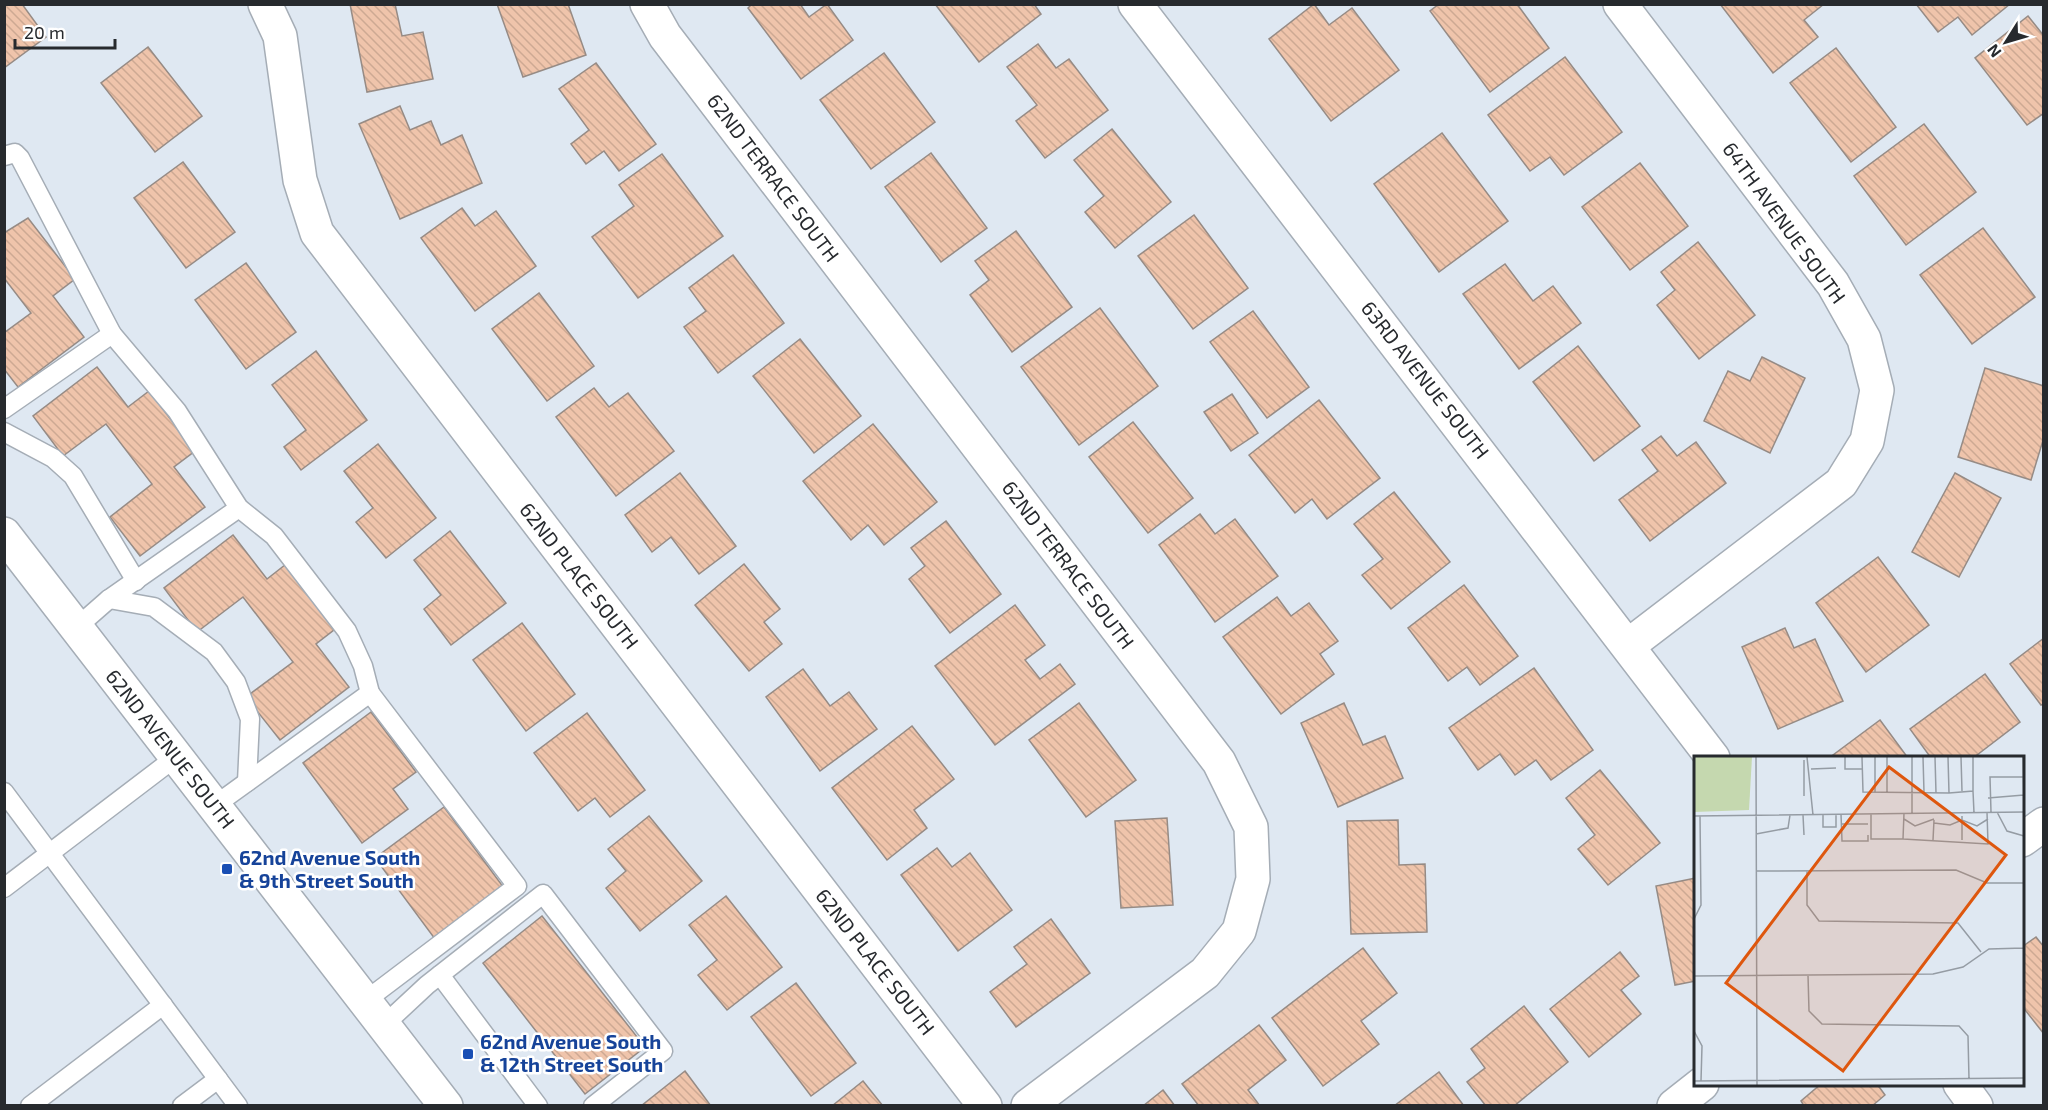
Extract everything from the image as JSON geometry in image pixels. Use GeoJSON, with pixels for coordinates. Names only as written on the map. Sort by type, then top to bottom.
{"type":"FeatureCollection","features":[{"type":"Feature","properties":{"kind":"street","name":"62ND PLACE SOUTH"},"geometry":{"type":"LineString","coordinates":[[266,4],[280,36],[300,180],[317,233],[985,1106]]}},
{"type":"Feature","properties":{"kind":"street","name":"62ND TERRACE SOUTH"},"geometry":{"type":"LineString","coordinates":[[647,4],[665,36],[1219,762],[1251,827],[1253,879],[1239,931],[1205,973],[1028,1106]]}},
{"type":"Feature","properties":{"kind":"street","name":"63RD AVENUE SOUTH"},"geometry":{"type":"LineString","coordinates":[[1135,4],[1629,645],[1712,756]]}},
{"type":"Feature","properties":{"kind":"street","name":"64TH AVENUE SOUTH"},"geometry":{"type":"LineString","coordinates":[[1620,4],[1833,284],[1864,339],[1876,390],[1868,441],[1841,483],[1629,645]]}},
{"type":"Feature","properties":{"kind":"street","name":"62ND AVENUE SOUTH"},"geometry":{"type":"LineString","coordinates":[[4,534],[446,1106]]}},
{"type":"Feature","properties":{"kind":"street"},"geometry":{"type":"LineString","coordinates":[[2024,838],[2043,824]]}},
{"type":"Feature","properties":{"kind":"street"},"geometry":{"type":"LineString","coordinates":[[1674,1106],[1699,1086]]}},
{"type":"Feature","properties":{"kind":"street"},"geometry":{"type":"LineString","coordinates":[[1961,1086],[1976,1106]]}},
{"type":"Feature","properties":{"kind":"lane"},"geometry":{"type":"LineString","coordinates":[[4,156],[15,153],[20,158],[112,334],[177,411],[239,508],[274,536],[347,631],[363,666],[370,693],[517,886],[374,1013]]}},
{"type":"Feature","properties":{"kind":"lane"},"geometry":{"type":"LineString","coordinates":[[4,409],[112,334]]}},
{"type":"Feature","properties":{"kind":"lane"},"geometry":{"type":"LineString","coordinates":[[4,432],[53,458],[73,476],[136,581]]}},
{"type":"Feature","properties":{"kind":"lane"},"geometry":{"type":"LineString","coordinates":[[76,627],[109,599],[239,508]]}},
{"type":"Feature","properties":{"kind":"lane"},"geometry":{"type":"LineString","coordinates":[[109,599],[154,607],[214,652],[236,682],[250,719],[247,782]]}},
{"type":"Feature","properties":{"kind":"lane"},"geometry":{"type":"LineString","coordinates":[[214,806],[370,693]]}},
{"type":"Feature","properties":{"kind":"lane"},"geometry":{"type":"LineString","coordinates":[[4,888],[176,757]]}},
{"type":"Feature","properties":{"kind":"lane"},"geometry":{"type":"LineString","coordinates":[[4,792],[238,1106]]}},
{"type":"Feature","properties":{"kind":"lane"},"geometry":{"type":"LineString","coordinates":[[374,1013],[440,975],[543,894],[663,1051],[593,1106]]}},
{"type":"Feature","properties":{"kind":"lane"},"geometry":{"type":"LineString","coordinates":[[440,975],[538,1106]]}},
{"type":"Feature","properties":{"kind":"lane"},"geometry":{"type":"LineString","coordinates":[[30,1106],[163,1005]]}},
{"type":"Feature","properties":{"kind":"lane"},"geometry":{"type":"LineString","coordinates":[[182,1106],[218,1079]]}},
{"type":"Feature","properties":{"kind":"building"},"geometry":{"type":"Polygon","coordinates":[[[4,4],[22,4],[46,37],[4,68],[4,4]]]}},
{"type":"Feature","properties":{"kind":"building"},"geometry":{"type":"Polygon","coordinates":[[[350,4],[395,4],[402,36],[423,32],[433,79],[367,92],[350,4]]]}},
{"type":"Feature","properties":{"kind":"building"},"geometry":{"type":"Polygon","coordinates":[[[497,4],[568,4],[586,55],[523,77],[497,4]]]}},
{"type":"Feature","properties":{"kind":"building"},"geometry":{"type":"Polygon","coordinates":[[[752,4],[800,4],[809,17],[827,4],[853,40],[801,79],[748,8],[752,4]]]}},
{"type":"Feature","properties":{"kind":"building"},"geometry":{"type":"Polygon","coordinates":[[[935,4],[1034,4],[1041,14],[979,62],[935,4]]]}},
{"type":"Feature","properties":{"kind":"building"},"geometry":{"type":"Polygon","coordinates":[[[1314,4],[1329,25],[1352,8],[1399,70],[1331,121],[1269,39],[1314,4]]]}},
{"type":"Feature","properties":{"kind":"building"},"geometry":{"type":"Polygon","coordinates":[[[1439,4],[1517,4],[1549,48],[1490,92],[1430,11],[1439,4]]]}},
{"type":"Feature","properties":{"kind":"building"},"geometry":{"type":"Polygon","coordinates":[[[1720,4],[1824,4],[1804,20],[1818,37],[1773,73],[1720,4]]]}},
{"type":"Feature","properties":{"kind":"building"},"geometry":{"type":"Polygon","coordinates":[[[1916,4],[2010,4],[1972,35],[1958,17],[1938,32],[1916,4]]]}},
{"type":"Feature","properties":{"kind":"building"},"geometry":{"type":"Polygon","coordinates":[[[2028,16],[2044,36],[2044,113],[2027,125],[1975,58],[2028,16]]]}},
{"type":"Feature","properties":{"kind":"building"},"geometry":{"type":"Polygon","coordinates":[[[1038,44],[1056,68],[1069,59],[1108,110],[1045,158],[1016,121],[1037,105],[1007,67],[1038,44]]]}},
{"type":"Feature","properties":{"kind":"building"},"geometry":{"type":"Polygon","coordinates":[[[148,47],[202,116],[155,152],[101,83],[148,47]]]}},
{"type":"Feature","properties":{"kind":"building"},"geometry":{"type":"Polygon","coordinates":[[[1836,48],[1896,127],[1851,162],[1790,83],[1836,48]]]}},
{"type":"Feature","properties":{"kind":"building"},"geometry":{"type":"Polygon","coordinates":[[[884,53],[935,122],[871,169],[820,100],[884,53]]]}},
{"type":"Feature","properties":{"kind":"building"},"geometry":{"type":"Polygon","coordinates":[[[1565,57],[1622,132],[1564,175],[1550,157],[1530,171],[1488,115],[1565,57]]]}},
{"type":"Feature","properties":{"kind":"building"},"geometry":{"type":"Polygon","coordinates":[[[596,63],[656,144],[619,171],[604,151],[586,164],[571,144],[589,130],[559,89],[596,63]]]}},
{"type":"Feature","properties":{"kind":"building"},"geometry":{"type":"Polygon","coordinates":[[[400,106],[410,130],[431,121],[441,145],[462,135],[482,183],[400,219],[359,124],[400,106]]]}},
{"type":"Feature","properties":{"kind":"building"},"geometry":{"type":"Polygon","coordinates":[[[1924,124],[1976,192],[1906,245],[1854,176],[1924,124]]]}},
{"type":"Feature","properties":{"kind":"building"},"geometry":{"type":"Polygon","coordinates":[[[1112,129],[1171,202],[1115,248],[1085,212],[1104,196],[1074,160],[1112,129]]]}},
{"type":"Feature","properties":{"kind":"building"},"geometry":{"type":"Polygon","coordinates":[[[1442,133],[1508,221],[1439,272],[1374,184],[1442,133]]]}},
{"type":"Feature","properties":{"kind":"building"},"geometry":{"type":"Polygon","coordinates":[[[931,153],[987,228],[941,262],[885,187],[931,153]]]}},
{"type":"Feature","properties":{"kind":"building"},"geometry":{"type":"Polygon","coordinates":[[[662,154],[723,236],[638,298],[592,237],[634,206],[619,185],[662,154]]]}},
{"type":"Feature","properties":{"kind":"building"},"geometry":{"type":"Polygon","coordinates":[[[183,162],[235,232],[186,268],[134,198],[183,162]]]}},
{"type":"Feature","properties":{"kind":"building"},"geometry":{"type":"Polygon","coordinates":[[[1640,163],[1688,226],[1630,270],[1582,207],[1640,163]]]}},
{"type":"Feature","properties":{"kind":"building"},"geometry":{"type":"Polygon","coordinates":[[[462,208],[475,226],[496,211],[536,266],[475,311],[421,238],[462,208]]]}},
{"type":"Feature","properties":{"kind":"building"},"geometry":{"type":"Polygon","coordinates":[[[1194,215],[1248,288],[1193,329],[1138,256],[1194,215]]]}},
{"type":"Feature","properties":{"kind":"building"},"geometry":{"type":"Polygon","coordinates":[[[28,218],[75,279],[53,296],[84,337],[18,387],[4,369],[4,333],[31,313],[4,278],[4,233],[28,218]]]}},
{"type":"Feature","properties":{"kind":"building"},"geometry":{"type":"Polygon","coordinates":[[[1983,228],[2035,297],[1972,344],[1920,275],[1983,228]]]}},
{"type":"Feature","properties":{"kind":"building"},"geometry":{"type":"Polygon","coordinates":[[[1016,231],[1072,307],[1012,352],[970,295],[989,280],[975,261],[1016,231]]]}},
{"type":"Feature","properties":{"kind":"building"},"geometry":{"type":"Polygon","coordinates":[[[1698,242],[1755,315],[1699,359],[1657,305],[1675,290],[1661,272],[1698,242]]]}},
{"type":"Feature","properties":{"kind":"building"},"geometry":{"type":"Polygon","coordinates":[[[733,255],[784,323],[718,373],[684,327],[706,311],[689,288],[733,255]]]}},
{"type":"Feature","properties":{"kind":"building"},"geometry":{"type":"Polygon","coordinates":[[[246,263],[296,332],[246,369],[195,300],[246,263]]]}},
{"type":"Feature","properties":{"kind":"building"},"geometry":{"type":"Polygon","coordinates":[[[1505,264],[1533,301],[1553,286],[1581,323],[1519,369],[1463,294],[1505,264]]]}},
{"type":"Feature","properties":{"kind":"building"},"geometry":{"type":"Polygon","coordinates":[[[539,293],[594,366],[547,401],[492,329],[539,293]]]}},
{"type":"Feature","properties":{"kind":"building"},"geometry":{"type":"Polygon","coordinates":[[[1100,308],[1158,386],[1079,445],[1021,367],[1100,308]]]}},
{"type":"Feature","properties":{"kind":"building"},"geometry":{"type":"Polygon","coordinates":[[[1253,311],[1309,387],[1267,418],[1210,342],[1253,311]]]}},
{"type":"Feature","properties":{"kind":"building"},"geometry":{"type":"Polygon","coordinates":[[[800,339],[861,416],[814,453],[753,376],[800,339]]]}},
{"type":"Feature","properties":{"kind":"building"},"geometry":{"type":"Polygon","coordinates":[[[1578,346],[1640,426],[1594,461],[1533,382],[1578,346]]]}},
{"type":"Feature","properties":{"kind":"building"},"geometry":{"type":"Polygon","coordinates":[[[316,351],[367,420],[301,470],[284,447],[306,430],[272,385],[316,351]]]}},
{"type":"Feature","properties":{"kind":"building"},"geometry":{"type":"Polygon","coordinates":[[[1762,357],[1805,378],[1770,453],[1704,421],[1728,371],[1750,381],[1762,357]]]}},
{"type":"Feature","properties":{"kind":"building"},"geometry":{"type":"Polygon","coordinates":[[[97,367],[128,407],[149,391],[195,451],[174,467],[205,507],[140,556],[110,517],[152,484],[106,424],[63,456],[33,416],[97,367]]]}},
{"type":"Feature","properties":{"kind":"building"},"geometry":{"type":"Polygon","coordinates":[[[1985,368],[2044,386],[2044,437],[2031,480],[1958,457],[1985,368]]]}},
{"type":"Feature","properties":{"kind":"building"},"geometry":{"type":"Polygon","coordinates":[[[594,388],[609,407],[628,393],[674,451],[616,496],[556,417],[594,388]]]}},
{"type":"Feature","properties":{"kind":"building"},"geometry":{"type":"Polygon","coordinates":[[[1232,394],[1258,433],[1231,451],[1204,412],[1232,394]]]}},
{"type":"Feature","properties":{"kind":"building"},"geometry":{"type":"Polygon","coordinates":[[[1319,400],[1380,478],[1327,519],[1312,499],[1295,513],[1249,455],[1319,400]]]}},
{"type":"Feature","properties":{"kind":"building"},"geometry":{"type":"Polygon","coordinates":[[[1133,422],[1193,498],[1148,533],[1089,457],[1133,422]]]}},
{"type":"Feature","properties":{"kind":"building"},"geometry":{"type":"Polygon","coordinates":[[[873,424],[937,502],[884,545],[868,525],[851,540],[803,481],[873,424]]]}},
{"type":"Feature","properties":{"kind":"building"},"geometry":{"type":"Polygon","coordinates":[[[1661,436],[1677,456],[1696,442],[1726,483],[1650,541],[1619,500],[1658,471],[1642,450],[1661,436]]]}},
{"type":"Feature","properties":{"kind":"building"},"geometry":{"type":"Polygon","coordinates":[[[378,444],[436,518],[386,558],[356,522],[373,508],[344,471],[378,444]]]}},
{"type":"Feature","properties":{"kind":"building"},"geometry":{"type":"Polygon","coordinates":[[[680,473],[736,546],[699,574],[671,537],[652,552],[625,515],[680,473]]]}},
{"type":"Feature","properties":{"kind":"building"},"geometry":{"type":"Polygon","coordinates":[[[1955,473],[2001,498],[1959,577],[1912,552],[1955,473]]]}},
{"type":"Feature","properties":{"kind":"building"},"geometry":{"type":"Polygon","coordinates":[[[1394,492],[1450,562],[1391,609],[1362,575],[1383,559],[1354,524],[1394,492]]]}},
{"type":"Feature","properties":{"kind":"building"},"geometry":{"type":"Polygon","coordinates":[[[1200,514],[1215,534],[1235,519],[1278,576],[1215,622],[1159,545],[1200,514]]]}},
{"type":"Feature","properties":{"kind":"building"},"geometry":{"type":"Polygon","coordinates":[[[946,521],[1001,594],[950,633],[909,579],[925,566],[911,548],[946,521]]]}},
{"type":"Feature","properties":{"kind":"building"},"geometry":{"type":"Polygon","coordinates":[[[450,531],[506,603],[451,645],[424,609],[441,595],[414,560],[450,531]]]}},
{"type":"Feature","properties":{"kind":"building"},"geometry":{"type":"Polygon","coordinates":[[[233,535],[267,579],[290,561],[339,626],[316,644],[349,687],[280,740],[246,697],[293,662],[243,597],[197,632],[164,588],[233,535]]]}},
{"type":"Feature","properties":{"kind":"building"},"geometry":{"type":"Polygon","coordinates":[[[1878,557],[1929,625],[1866,672],[1816,603],[1878,557]]]}},
{"type":"Feature","properties":{"kind":"building"},"geometry":{"type":"Polygon","coordinates":[[[744,564],[780,609],[764,622],[782,644],[749,671],[695,605],[744,564]]]}},
{"type":"Feature","properties":{"kind":"building"},"geometry":{"type":"Polygon","coordinates":[[[1464,585],[1518,656],[1480,685],[1467,667],[1448,681],[1408,628],[1464,585]]]}},
{"type":"Feature","properties":{"kind":"building"},"geometry":{"type":"Polygon","coordinates":[[[1277,597],[1291,616],[1309,603],[1338,641],[1320,654],[1334,674],[1281,714],[1223,637],[1277,597]]]}},
{"type":"Feature","properties":{"kind":"building"},"geometry":{"type":"Polygon","coordinates":[[[1015,605],[1045,645],[1025,660],[1040,679],[1060,664],[1075,684],[995,745],[935,666],[1015,605]]]}},
{"type":"Feature","properties":{"kind":"building"},"geometry":{"type":"Polygon","coordinates":[[[522,623],[575,694],[526,731],[473,660],[522,623]]]}},
{"type":"Feature","properties":{"kind":"building"},"geometry":{"type":"Polygon","coordinates":[[[1785,628],[1794,648],[1815,639],[1843,701],[1778,729],[1742,647],[1785,628]]]}},
{"type":"Feature","properties":{"kind":"building"},"geometry":{"type":"Polygon","coordinates":[[[2044,638],[2044,704],[2041,705],[2010,664],[2044,638]]]}},
{"type":"Feature","properties":{"kind":"building"},"geometry":{"type":"Polygon","coordinates":[[[1534,668],[1593,750],[1551,780],[1536,760],[1515,775],[1500,754],[1478,770],[1449,728],[1534,668]]]}},
{"type":"Feature","properties":{"kind":"building"},"geometry":{"type":"Polygon","coordinates":[[[803,669],[830,706],[849,692],[877,729],[820,771],[766,697],[803,669]]]}},
{"type":"Feature","properties":{"kind":"building"},"geometry":{"type":"Polygon","coordinates":[[[1985,674],[2020,722],[1976,756],[1930,756],[1910,729],[1985,674]]]}},
{"type":"Feature","properties":{"kind":"building"},"geometry":{"type":"Polygon","coordinates":[[[1079,703],[1136,780],[1086,817],[1029,740],[1079,703]]]}},
{"type":"Feature","properties":{"kind":"building"},"geometry":{"type":"Polygon","coordinates":[[[1344,703],[1363,745],[1385,736],[1403,778],[1338,807],[1301,723],[1344,703]]]}},
{"type":"Feature","properties":{"kind":"building"},"geometry":{"type":"Polygon","coordinates":[[[371,712],[416,772],[393,789],[408,809],[362,843],[303,763],[371,712]]]}},
{"type":"Feature","properties":{"kind":"building"},"geometry":{"type":"Polygon","coordinates":[[[587,713],[645,790],[610,817],[595,798],[578,811],[534,753],[587,713]]]}},
{"type":"Feature","properties":{"kind":"building"},"geometry":{"type":"Polygon","coordinates":[[[1880,720],[1907,756],[1832,756],[1880,720]]]}},
{"type":"Feature","properties":{"kind":"building"},"geometry":{"type":"Polygon","coordinates":[[[912,726],[954,779],[914,810],[927,828],[887,860],[832,788],[912,726]]]}},
{"type":"Feature","properties":{"kind":"building"},"geometry":{"type":"Polygon","coordinates":[[[1600,770],[1660,843],[1608,885],[1578,849],[1595,835],[1566,798],[1600,770]]]}},
{"type":"Feature","properties":{"kind":"building"},"geometry":{"type":"Polygon","coordinates":[[[444,807],[504,888],[435,939],[375,858],[444,807]]]}},
{"type":"Feature","properties":{"kind":"building"},"geometry":{"type":"Polygon","coordinates":[[[649,816],[702,881],[640,931],[606,888],[626,871],[608,849],[649,816]]]}},
{"type":"Feature","properties":{"kind":"building"},"geometry":{"type":"Polygon","coordinates":[[[1167,818],[1173,905],[1121,908],[1115,821],[1167,818]]]}},
{"type":"Feature","properties":{"kind":"building"},"geometry":{"type":"Polygon","coordinates":[[[1398,820],[1399,865],[1425,864],[1427,932],[1351,934],[1347,821],[1398,820]]]}},
{"type":"Feature","properties":{"kind":"building"},"geometry":{"type":"Polygon","coordinates":[[[937,848],[952,867],[970,853],[1012,910],[958,951],[901,875],[937,848]]]}},
{"type":"Feature","properties":{"kind":"building"},"geometry":{"type":"Polygon","coordinates":[[[1694,878],[1694,981],[1675,985],[1656,886],[1694,878]]]}},
{"type":"Feature","properties":{"kind":"building"},"geometry":{"type":"Polygon","coordinates":[[[726,896],[782,967],[727,1010],[698,975],[717,960],[689,925],[726,896]]]}},
{"type":"Feature","properties":{"kind":"building"},"geometry":{"type":"Polygon","coordinates":[[[542,916],[645,1047],[585,1094],[483,963],[542,916]]]}},
{"type":"Feature","properties":{"kind":"building"},"geometry":{"type":"Polygon","coordinates":[[[1051,919],[1090,973],[1016,1027],[990,992],[1027,964],[1014,947],[1051,919]]]}},
{"type":"Feature","properties":{"kind":"building"},"geometry":{"type":"Polygon","coordinates":[[[2036,937],[2044,947],[2044,1034],[2024,1009],[2024,946],[2036,937]]]}},
{"type":"Feature","properties":{"kind":"building"},"geometry":{"type":"Polygon","coordinates":[[[1363,948],[1397,993],[1361,1021],[1379,1044],[1323,1086],[1272,1018],[1363,948]]]}},
{"type":"Feature","properties":{"kind":"building"},"geometry":{"type":"Polygon","coordinates":[[[1620,952],[1639,976],[1621,990],[1641,1014],[1589,1057],[1550,1009],[1620,952]]]}},
{"type":"Feature","properties":{"kind":"building"},"geometry":{"type":"Polygon","coordinates":[[[796,983],[856,1063],[811,1096],[751,1017],[796,983]]]}},
{"type":"Feature","properties":{"kind":"building"},"geometry":{"type":"Polygon","coordinates":[[[1524,1006],[1568,1062],[1514,1106],[1486,1106],[1467,1082],[1485,1068],[1471,1049],[1524,1006]]]}},
{"type":"Feature","properties":{"kind":"building"},"geometry":{"type":"Polygon","coordinates":[[[1259,1025],[1286,1060],[1248,1090],[1260,1106],[1199,1106],[1182,1084],[1259,1025]]]}},
{"type":"Feature","properties":{"kind":"building"},"geometry":{"type":"Polygon","coordinates":[[[685,1071],[711,1106],[641,1106],[685,1071]]]}},
{"type":"Feature","properties":{"kind":"building"},"geometry":{"type":"Polygon","coordinates":[[[1439,1072],[1464,1106],[1394,1106],[1439,1072]]]}},
{"type":"Feature","properties":{"kind":"building"},"geometry":{"type":"Polygon","coordinates":[[[863,1081],[883,1106],[832,1106],[863,1081]]]}},
{"type":"Feature","properties":{"kind":"building"},"geometry":{"type":"Polygon","coordinates":[[[1819,1086],[1878,1086],[1885,1095],[1872,1106],[1804,1106],[1801,1101],[1819,1086]]]}},
{"type":"Feature","properties":{"kind":"building"},"geometry":{"type":"Polygon","coordinates":[[[1163,1090],[1175,1106],[1143,1106],[1163,1090]]]}},
{"type":"Feature","properties":{"kind":"place","name":"62nd Avenue South & 9th Street South"},"geometry":{"type":"Point","coordinates":[227,869]}},
{"type":"Feature","properties":{"kind":"place","name":"62nd Avenue South & 12th Street South"},"geometry":{"type":"Point","coordinates":[468,1054]}}]}
